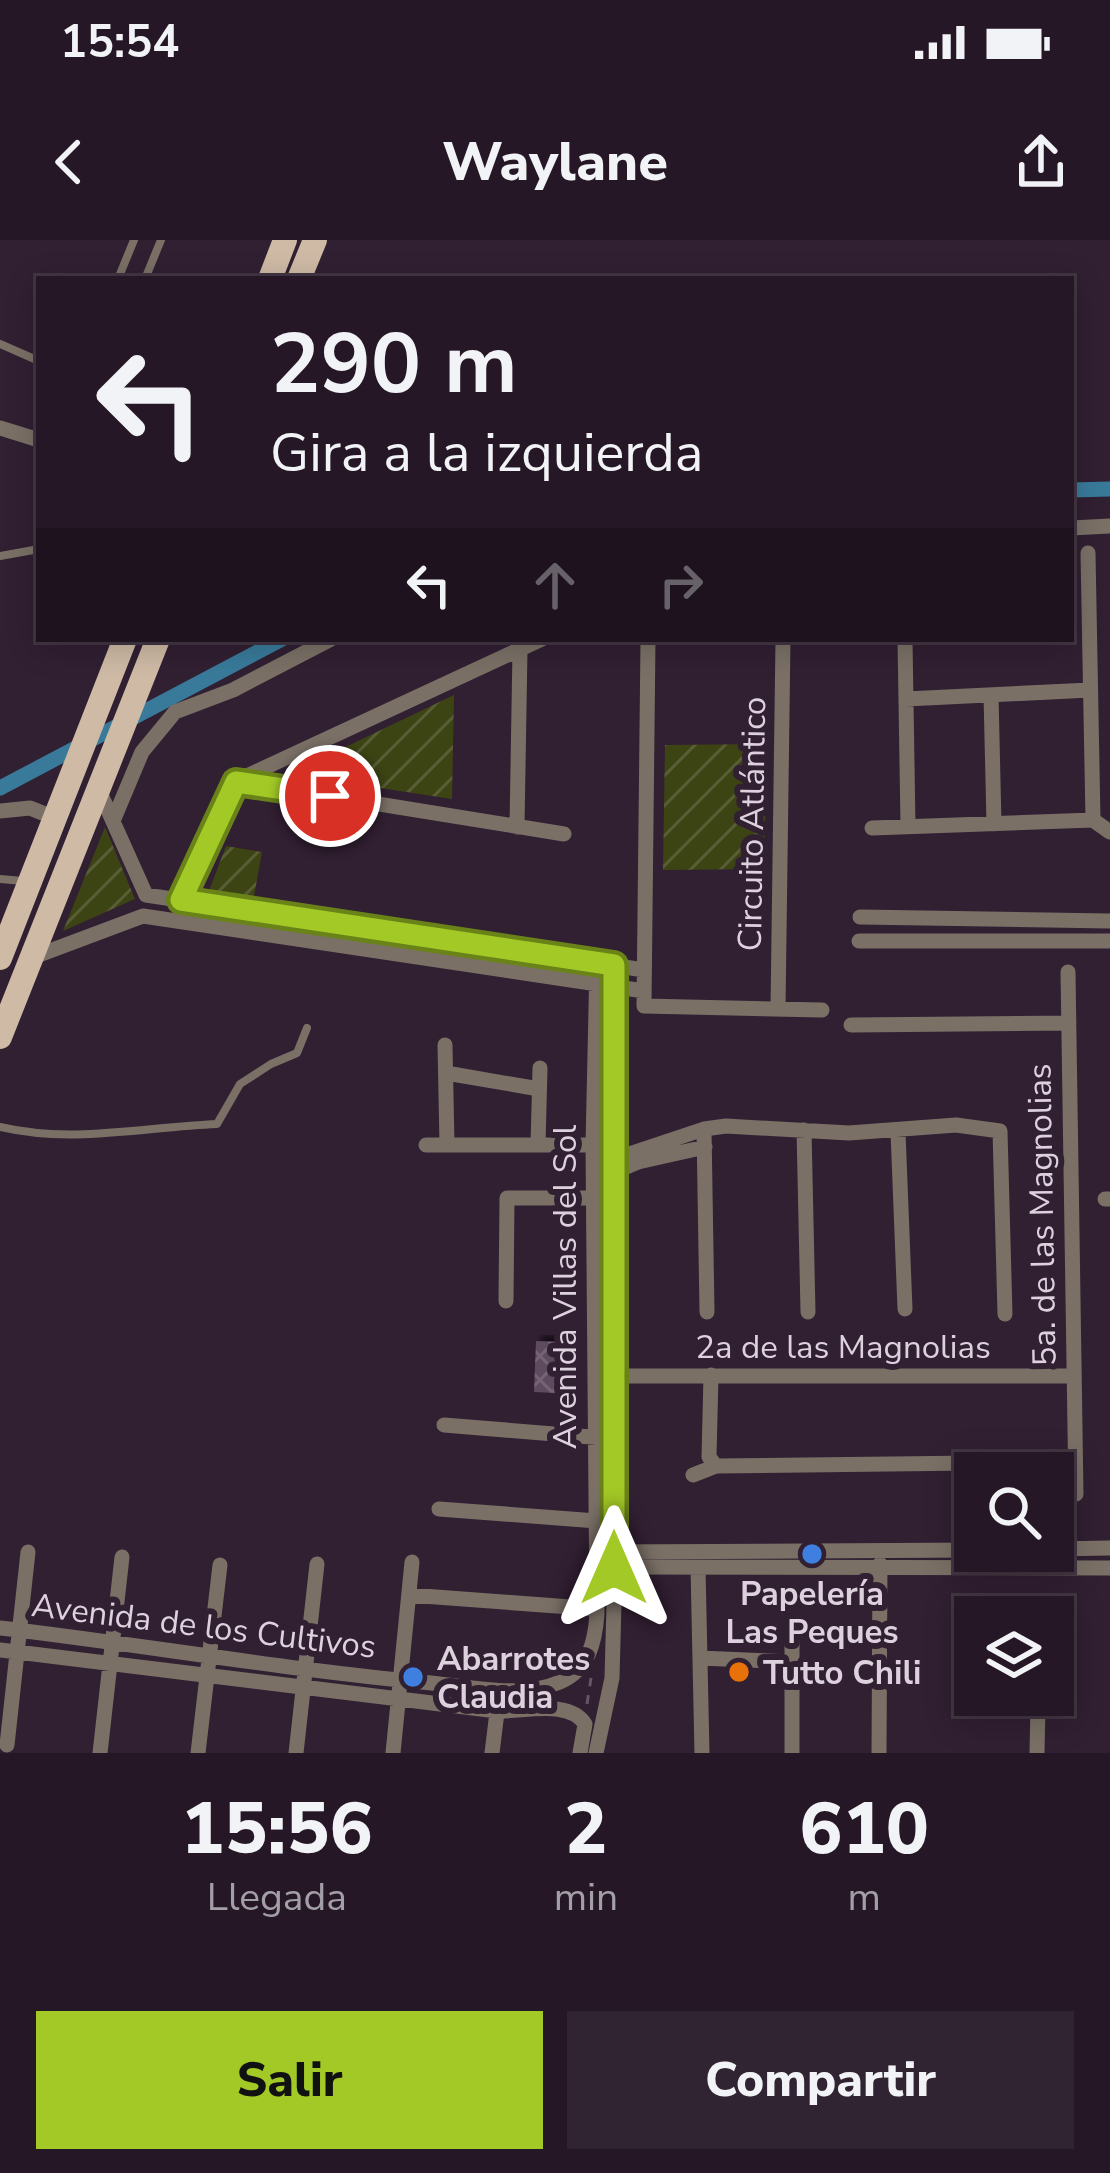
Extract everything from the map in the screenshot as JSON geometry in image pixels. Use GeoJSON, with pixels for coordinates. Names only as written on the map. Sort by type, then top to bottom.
{"type":"FeatureCollection","features":[{"type":"Feature","properties":{"kind":"main road"},"geometry":{"type":"LineString","coordinates":[[270,276],[285,240]]}},
{"type":"Feature","properties":{"kind":"main road"},"geometry":{"type":"LineString","coordinates":[[300,276],[315,240]]}},
{"type":"Feature","properties":{"kind":"main road"},"geometry":{"type":"LineString","coordinates":[[1,954],[124,642]]}},
{"type":"Feature","properties":{"kind":"main road"},"geometry":{"type":"LineString","coordinates":[[0,1037],[157,642]]}},
{"type":"Feature","properties":{"kind":"street"},"geometry":{"type":"LineString","coordinates":[[0,428],[36,439]]}},
{"type":"Feature","properties":{"kind":"street"},"geometry":{"type":"LineString","coordinates":[[1074,528],[1110,526]]}},
{"type":"Feature","properties":{"kind":"street"},"geometry":{"type":"LineString","coordinates":[[1088,553],[1080,587],[1090,690],[1092,813],[1110,832]]}},
{"type":"Feature","properties":{"kind":"street"},"geometry":{"type":"LineString","coordinates":[[113,821],[142,752],[175,712],[233,690],[325,642]]}},
{"type":"Feature","properties":{"kind":"street"},"geometry":{"type":"LineString","coordinates":[[178,922],[181,900],[236,782],[536,642]]}},
{"type":"Feature","properties":{"kind":"street"},"geometry":{"type":"LineString","coordinates":[[648,642],[644,1006],[822,1010]]}},
{"type":"Feature","properties":{"kind":"street","name":"Circuito Atlántico"},"geometry":{"type":"LineString","coordinates":[[778,1009],[783,642]]}},
{"type":"Feature","properties":{"kind":"street"},"geometry":{"type":"LineString","coordinates":[[905,642],[908,826]]}},
{"type":"Feature","properties":{"kind":"street"},"geometry":{"type":"LineString","coordinates":[[517,827],[520,650]]}},
{"type":"Feature","properties":{"kind":"street"},"geometry":{"type":"LineString","coordinates":[[906,699],[1090,690]]}},
{"type":"Feature","properties":{"kind":"street"},"geometry":{"type":"LineString","coordinates":[[991,694],[994,824]]}},
{"type":"Feature","properties":{"kind":"street"},"geometry":{"type":"LineString","coordinates":[[236,782],[564,834]]}},
{"type":"Feature","properties":{"kind":"street"},"geometry":{"type":"LineString","coordinates":[[99,783],[146,895],[143,916]]}},
{"type":"Feature","properties":{"kind":"street"},"geometry":{"type":"LineString","coordinates":[[0,811],[30,808],[55,818]]}},
{"type":"Feature","properties":{"kind":"street"},"geometry":{"type":"LineString","coordinates":[[872,828],[1110,815]]}},
{"type":"Feature","properties":{"kind":"street"},"geometry":{"type":"LineString","coordinates":[[146,895],[644,970]]}},
{"type":"Feature","properties":{"kind":"street"},"geometry":{"type":"LineString","coordinates":[[31,958],[143,916],[644,991]]}},
{"type":"Feature","properties":{"kind":"street"},"geometry":{"type":"LineString","coordinates":[[860,916],[1110,921]]}},
{"type":"Feature","properties":{"kind":"street"},"geometry":{"type":"LineString","coordinates":[[960,918],[960,941]]}},
{"type":"Feature","properties":{"kind":"street"},"geometry":{"type":"LineString","coordinates":[[353,947],[356,926]]}},
{"type":"Feature","properties":{"kind":"street"},"geometry":{"type":"LineString","coordinates":[[860,940],[1110,941]]}},
{"type":"Feature","properties":{"kind":"street","name":"Avenida Villas del Sol"},"geometry":{"type":"LineString","coordinates":[[596,1642],[614,1439],[613,1167],[605,964]]}},
{"type":"Feature","properties":{"kind":"street","name":"5a. de las Magnolias"},"geometry":{"type":"LineString","coordinates":[[1068,972],[1074,1452]]}},
{"type":"Feature","properties":{"kind":"street","name":"Avenida Villas del Sol"},"geometry":{"type":"LineString","coordinates":[[596,1753],[612,1678],[594,1437],[593,1145],[605,986]]}},
{"type":"Feature","properties":{"kind":"street"},"geometry":{"type":"LineString","coordinates":[[851,1024],[1069,1022]]}},
{"type":"Feature","properties":{"kind":"street"},"geometry":{"type":"LineString","coordinates":[[446,1045],[447,1145]]}},
{"type":"Feature","properties":{"kind":"street"},"geometry":{"type":"LineString","coordinates":[[538,1145],[540,1068]]}},
{"type":"Feature","properties":{"kind":"street"},"geometry":{"type":"LineString","coordinates":[[446,1073],[539,1089]]}},
{"type":"Feature","properties":{"kind":"street"},"geometry":{"type":"LineString","coordinates":[[506,1301],[507,1198],[593,1182],[613,1167],[704,1129],[743,1125],[898,1132],[956,1125],[1000,1131],[1005,1314]]}},
{"type":"Feature","properties":{"kind":"street"},"geometry":{"type":"LineString","coordinates":[[704,1129],[707,1312]]}},
{"type":"Feature","properties":{"kind":"street"},"geometry":{"type":"LineString","coordinates":[[804,1130],[808,1312]]}},
{"type":"Feature","properties":{"kind":"street"},"geometry":{"type":"LineString","coordinates":[[898,1132],[905,1310]]}},
{"type":"Feature","properties":{"kind":"street"},"geometry":{"type":"LineString","coordinates":[[426,1145],[593,1145]]}},
{"type":"Feature","properties":{"kind":"street"},"geometry":{"type":"LineString","coordinates":[[613,1167],[704,1147]]}},
{"type":"Feature","properties":{"kind":"street"},"geometry":{"type":"LineString","coordinates":[[711,1375],[709,1457],[716,1466]]}},
{"type":"Feature","properties":{"kind":"street","name":"2a de las Magnolias"},"geometry":{"type":"LineString","coordinates":[[614,1376],[1072,1376]]}},
{"type":"Feature","properties":{"kind":"street"},"geometry":{"type":"LineString","coordinates":[[444,1425],[614,1439]]}},
{"type":"Feature","properties":{"kind":"street","name":"5a. de las Magnolias"},"geometry":{"type":"LineString","coordinates":[[1074,1458],[1076,1494]]}},
{"type":"Feature","properties":{"kind":"street"},"geometry":{"type":"LineString","coordinates":[[693,1475],[716,1466],[954,1463]]}},
{"type":"Feature","properties":{"kind":"street"},"geometry":{"type":"LineString","coordinates":[[439,1509],[597,1522]]}},
{"type":"Feature","properties":{"kind":"street"},"geometry":{"type":"LineString","coordinates":[[1074,1549],[1110,1548]]}},
{"type":"Feature","properties":{"kind":"street"},"geometry":{"type":"LineString","coordinates":[[606,1560],[954,1550]]}},
{"type":"Feature","properties":{"kind":"street"},"geometry":{"type":"LineString","coordinates":[[879,1753],[880,1551]]}},
{"type":"Feature","properties":{"kind":"street"},"geometry":{"type":"LineString","coordinates":[[7,1745],[9,1651],[19,1630],[28,1552]]}},
{"type":"Feature","properties":{"kind":"street"},"geometry":{"type":"LineString","coordinates":[[100,1753],[122,1557]]}},
{"type":"Feature","properties":{"kind":"street"},"geometry":{"type":"LineString","coordinates":[[606,1560],[698,1568],[1110,1568]]}},
{"type":"Feature","properties":{"kind":"street"},"geometry":{"type":"LineString","coordinates":[[393,1753],[412,1562]]}},
{"type":"Feature","properties":{"kind":"street"},"geometry":{"type":"LineString","coordinates":[[296,1753],[317,1564]]}},
{"type":"Feature","properties":{"kind":"street"},"geometry":{"type":"LineString","coordinates":[[198,1753],[220,1565]]}},
{"type":"Feature","properties":{"kind":"street"},"geometry":{"type":"LineString","coordinates":[[698,1568],[702,1753]]}},
{"type":"Feature","properties":{"kind":"street"},"geometry":{"type":"LineString","coordinates":[[409,1595],[597,1609]]}},
{"type":"Feature","properties":{"kind":"street","name":"Avenida de los Cultivos"},"geometry":{"type":"LineString","coordinates":[[0,1628],[306,1669],[500,1689],[542,1688],[562,1681],[579,1670],[596,1642]]}},
{"type":"Feature","properties":{"kind":"street"},"geometry":{"type":"LineString","coordinates":[[792,1632],[793,1753]]}},
{"type":"Feature","properties":{"kind":"street","name":"Avenida de los Cultivos"},"geometry":{"type":"LineString","coordinates":[[9,1651],[497,1712],[569,1710],[585,1724]]}},
{"type":"Feature","properties":{"kind":"street"},"geometry":{"type":"LineString","coordinates":[[700,1658],[792,1662]]}},
{"type":"Feature","properties":{"kind":"street"},"geometry":{"type":"LineString","coordinates":[[491,1753],[500,1689]]}},
{"type":"Feature","properties":{"kind":"street"},"geometry":{"type":"LineString","coordinates":[[1037,1753],[1038,1716]]}},
{"type":"Feature","properties":{"kind":"street"},"geometry":{"type":"LineString","coordinates":[[580,1753],[585,1724],[604,1720]]}},
{"type":"Feature","properties":{"kind":"lane"},"geometry":{"type":"LineString","coordinates":[[119,276],[134,240]]}},
{"type":"Feature","properties":{"kind":"lane"},"geometry":{"type":"LineString","coordinates":[[146,276],[161,240]]}},
{"type":"Feature","properties":{"kind":"lane"},"geometry":{"type":"LineString","coordinates":[[0,344],[36,360]]}},
{"type":"Feature","properties":{"kind":"lane"},"geometry":{"type":"LineString","coordinates":[[0,556],[36,550]]}},
{"type":"Feature","properties":{"kind":"lane"},"geometry":{"type":"LineString","coordinates":[[0,879],[30,881]]}},
{"type":"Feature","properties":{"kind":"lane"},"geometry":{"type":"LineString","coordinates":[[0,1127],[68,1136],[217,1124],[240,1084],[297,1053],[307,1028]]}},
{"type":"Feature","properties":{"kind":"path"},"geometry":{"type":"LineString","coordinates":[[585,1724],[596,1642]]}},
{"type":"Feature","properties":{"kind":"green space"},"geometry":{"type":"Polygon","coordinates":[[[454,695],[452,799],[289,774],[454,695]]]}},
{"type":"Feature","properties":{"kind":"green space"},"geometry":{"type":"Polygon","coordinates":[[[767,744],[764,869],[663,870],[665,745],[767,744]]]}},
{"type":"Feature","properties":{"kind":"green space"},"geometry":{"type":"Polygon","coordinates":[[[105,827],[135,899],[63,931],[105,827]]]}},
{"type":"Feature","properties":{"kind":"green space"},"geometry":{"type":"Polygon","coordinates":[[[226,846],[262,852],[253,902],[207,896],[226,846]]]}},
{"type":"Feature","properties":{"kind":"building"},"geometry":{"type":"Polygon","coordinates":[[[536,1341],[558,1342],[556,1393],[534,1392],[536,1341]]]}},
{"type":"Feature","properties":{"kind":"waterway"},"geometry":{"type":"LineString","coordinates":[[1074,490],[1110,489]]}},
{"type":"Feature","properties":{"kind":"waterway"},"geometry":{"type":"LineString","coordinates":[[0,788],[276,642]]}},
{"type":"Feature","properties":{"kind":"place","name":"Papelería Las Peques"},"geometry":{"type":"Point","coordinates":[812,1554]}},
{"type":"Feature","properties":{"kind":"place","name":"Tutto Chili"},"geometry":{"type":"Point","coordinates":[739,1672]}},
{"type":"Feature","properties":{"kind":"place","name":"Abarrotes Claudia"},"geometry":{"type":"Point","coordinates":[413,1677]}},
{"type":"Feature","properties":{"kind":"route"},"geometry":{"type":"LineString","coordinates":[[330,796],[236,782],[181,900],[614,965],[614,1568]]}}]}
